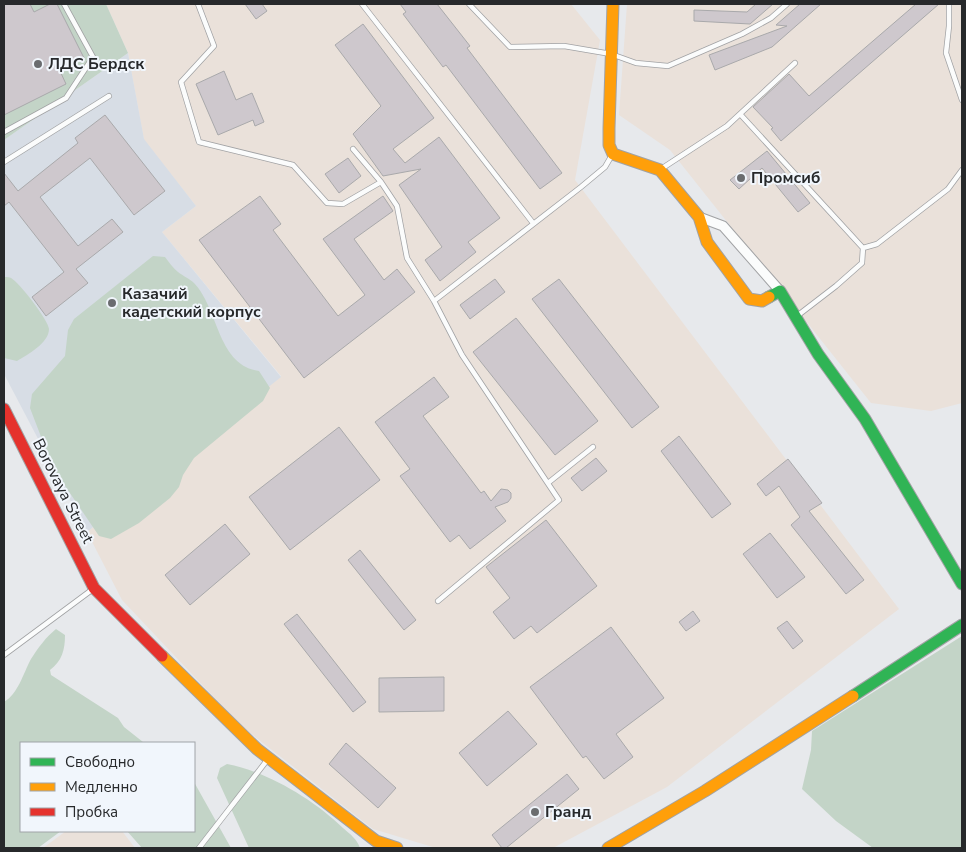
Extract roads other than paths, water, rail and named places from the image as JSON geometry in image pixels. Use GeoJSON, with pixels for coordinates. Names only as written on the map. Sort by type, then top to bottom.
{"type":"FeatureCollection","features":[{"type":"Feature","properties":{"kind":"street"},"geometry":{"type":"LineString","coordinates":[[613,4],[609,145],[613,154],[660,170],[699,217],[707,242],[749,299],[762,301],[780,291]]}},
{"type":"Feature","properties":{"kind":"street"},"geometry":{"type":"LineString","coordinates":[[699,217],[723,226],[780,291],[818,354],[865,419],[962,584]]}},
{"type":"Feature","properties":{"kind":"street","name":"Borovaya Street"},"geometry":{"type":"LineString","coordinates":[[4,409],[94,588],[257,749],[376,841],[397,848]]}},
{"type":"Feature","properties":{"kind":"street"},"geometry":{"type":"LineString","coordinates":[[608,848],[705,791],[962,625]]}},
{"type":"Feature","properties":{"kind":"lane"},"geometry":{"type":"LineString","coordinates":[[4,132],[66,98],[93,57],[64,4]]}},
{"type":"Feature","properties":{"kind":"lane"},"geometry":{"type":"LineString","coordinates":[[198,4],[214,46],[181,82],[199,142],[293,165],[327,203],[343,204],[381,182]]}},
{"type":"Feature","properties":{"kind":"lane"},"geometry":{"type":"LineString","coordinates":[[362,4],[533,223]]}},
{"type":"Feature","properties":{"kind":"lane"},"geometry":{"type":"LineString","coordinates":[[469,4],[510,47],[564,46],[611,54],[636,63],[668,66],[742,34],[771,18],[787,4]]}},
{"type":"Feature","properties":{"kind":"lane"},"geometry":{"type":"LineString","coordinates":[[949,4],[946,53],[962,100]]}},
{"type":"Feature","properties":{"kind":"lane"},"geometry":{"type":"LineString","coordinates":[[660,170],[727,126],[795,63]]}},
{"type":"Feature","properties":{"kind":"lane"},"geometry":{"type":"LineString","coordinates":[[4,162],[109,96]]}},
{"type":"Feature","properties":{"kind":"lane"},"geometry":{"type":"LineString","coordinates":[[740,114],[863,248],[862,263],[796,317]]}},
{"type":"Feature","properties":{"kind":"lane"},"geometry":{"type":"LineString","coordinates":[[353,149],[381,182],[397,206],[407,258],[434,301],[462,355],[559,500],[438,601]]}},
{"type":"Feature","properties":{"kind":"lane"},"geometry":{"type":"LineString","coordinates":[[434,301],[605,167],[613,154]]}},
{"type":"Feature","properties":{"kind":"lane"},"geometry":{"type":"LineString","coordinates":[[863,248],[877,244],[948,189],[962,170]]}},
{"type":"Feature","properties":{"kind":"lane"},"geometry":{"type":"LineString","coordinates":[[548,483],[593,447]]}},
{"type":"Feature","properties":{"kind":"lane"},"geometry":{"type":"LineString","coordinates":[[4,655],[94,588]]}},
{"type":"Feature","properties":{"kind":"lane"},"geometry":{"type":"LineString","coordinates":[[199,848],[269,758]]}},
{"type":"Feature","properties":{"kind":"place","name":"ЛДС Бердск"},"geometry":{"type":"Point","coordinates":[38,64]}},
{"type":"Feature","properties":{"kind":"place","name":"Промсиб"},"geometry":{"type":"Point","coordinates":[741,178]}},
{"type":"Feature","properties":{"kind":"place","name":"Казачий кадетский корпус"},"geometry":{"type":"Point","coordinates":[112,303]}},
{"type":"Feature","properties":{"kind":"place","name":"Гранд"},"geometry":{"type":"Point","coordinates":[535,812]}}]}
